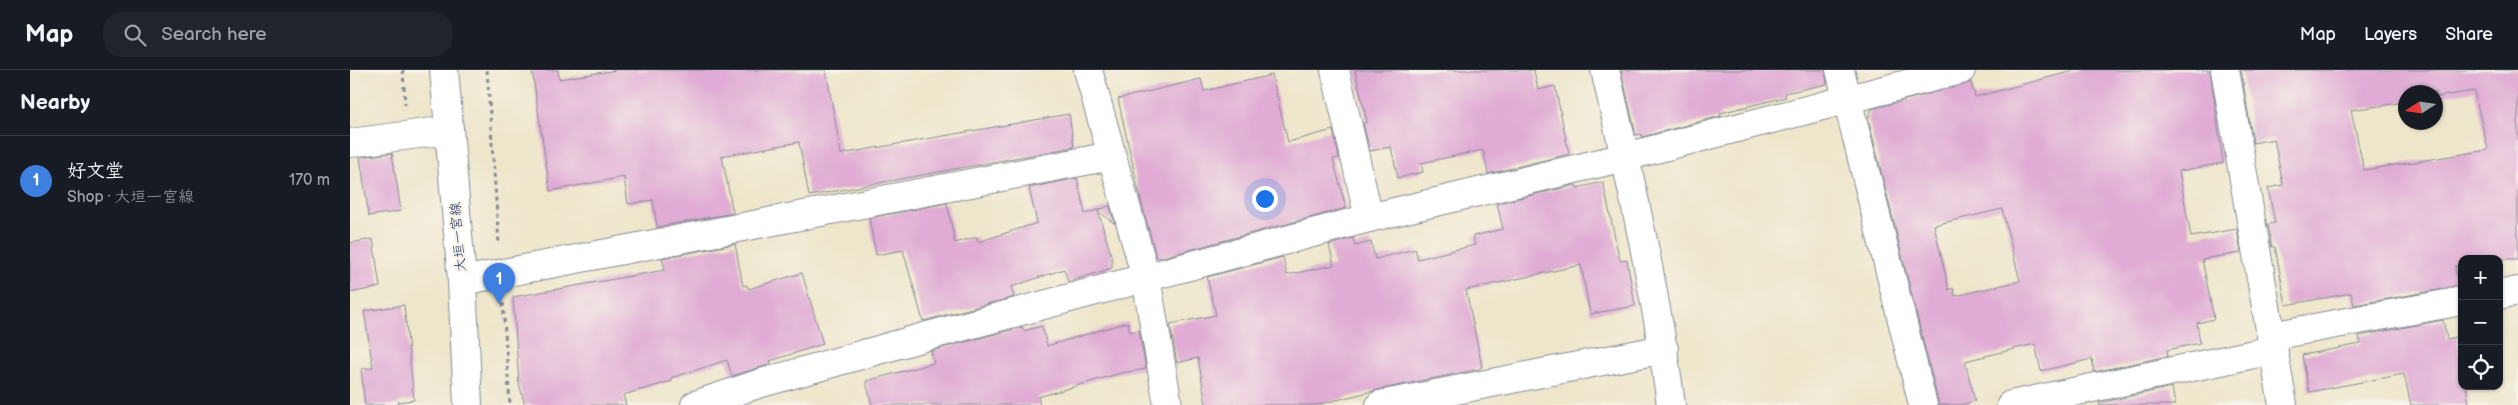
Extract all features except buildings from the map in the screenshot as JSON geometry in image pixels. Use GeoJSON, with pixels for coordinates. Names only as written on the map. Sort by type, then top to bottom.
{"type":"FeatureCollection","features":[{"type":"Feature","properties":{"kind":"street","name":"大垣一宮線"},"geometry":{"type":"LineString","coordinates":[[444,70],[462,281],[468,405]]}},
{"type":"Feature","properties":{"kind":"street"},"geometry":{"type":"LineString","coordinates":[[1088,70],[1146,278],[1168,405]]}},
{"type":"Feature","properties":{"kind":"street"},"geometry":{"type":"LineString","coordinates":[[1335,70],[1369,218]]}},
{"type":"Feature","properties":{"kind":"street"},"geometry":{"type":"LineString","coordinates":[[1605,70],[1625,157],[1664,349],[1671,405]]}},
{"type":"Feature","properties":{"kind":"street"},"geometry":{"type":"LineString","coordinates":[[1840,70],[1923,405]]}},
{"type":"Feature","properties":{"kind":"street"},"geometry":{"type":"LineString","coordinates":[[695,405],[760,395],[924,337],[1369,218],[1625,157],[1961,70]]}},
{"type":"Feature","properties":{"kind":"street"},"geometry":{"type":"LineString","coordinates":[[2224,70],[2283,405]]}},
{"type":"Feature","properties":{"kind":"street"},"geometry":{"type":"LineString","coordinates":[[350,143],[449,130]]}},
{"type":"Feature","properties":{"kind":"street"},"geometry":{"type":"LineString","coordinates":[[462,281],[1111,156]]}},
{"type":"Feature","properties":{"kind":"street"},"geometry":{"type":"LineString","coordinates":[[2503,293],[2518,291]]}},
{"type":"Feature","properties":{"kind":"street"},"geometry":{"type":"LineString","coordinates":[[2011,405],[2272,343],[2458,302]]}},
{"type":"Feature","properties":{"kind":"street"},"geometry":{"type":"LineString","coordinates":[[1380,405],[1664,349]]}},
{"type":"Feature","properties":{"kind":"path"},"geometry":{"type":"LineString","coordinates":[[403,70],[406,136]]}},
{"type":"Feature","properties":{"kind":"path"},"geometry":{"type":"LineString","coordinates":[[487,70],[510,405]]}},
{"type":"Feature","properties":{"kind":"place","name":"好文堂"},"geometry":{"type":"Point","coordinates":[499,304]}}]}
